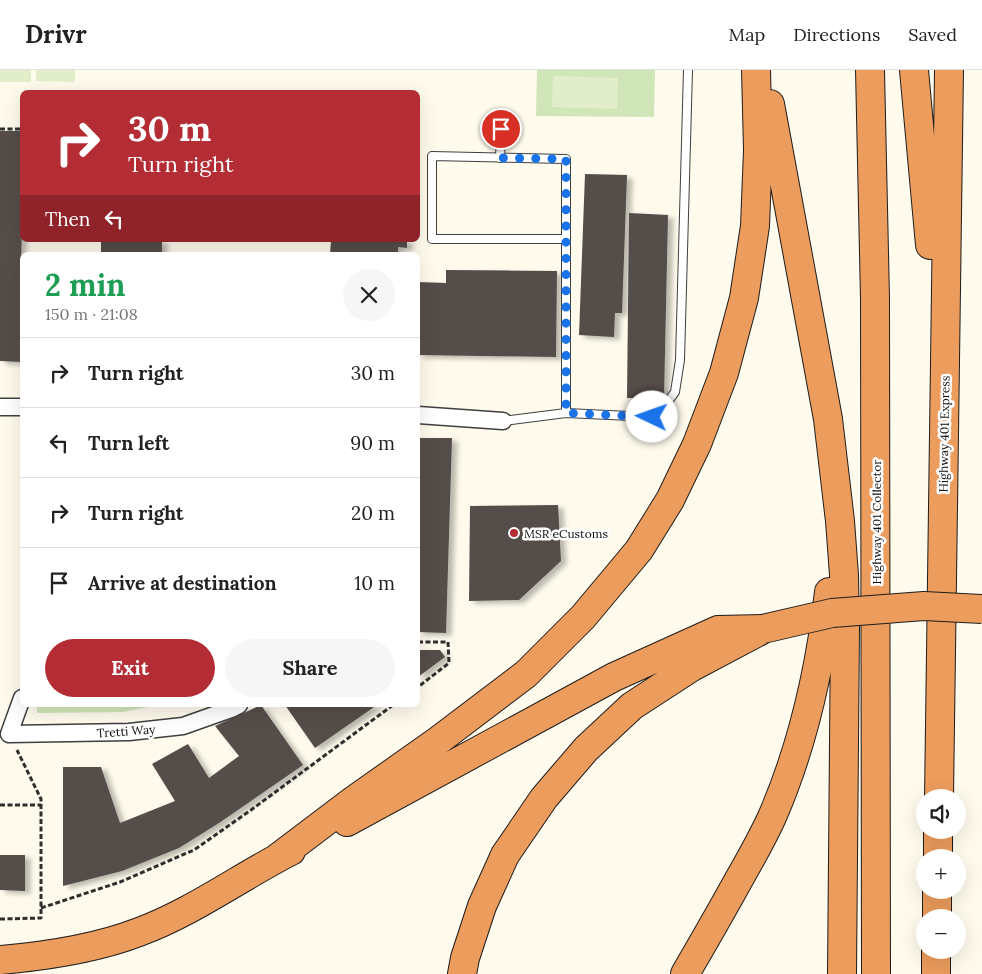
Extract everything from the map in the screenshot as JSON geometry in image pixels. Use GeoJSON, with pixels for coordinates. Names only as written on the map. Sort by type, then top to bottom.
{"type":"FeatureCollection","features":[{"type":"Feature","properties":{"kind":"highway"},"geometry":{"type":"LineString","coordinates":[[276,858],[439,740],[526,674],[583,617],[639,550],[670,500],[698,444],[724,373],[744,298],[755,226],[758,150],[756,70]]}},
{"type":"Feature","properties":{"kind":"highway"},"geometry":{"type":"LineString","coordinates":[[763,70],[828,419],[842,539],[845,628],[842,974]]}},
{"type":"Feature","properties":{"kind":"highway","name":"Highway 401 Collector"},"geometry":{"type":"LineString","coordinates":[[870,70],[875,299],[876,974]]}},
{"type":"Feature","properties":{"kind":"highway"},"geometry":{"type":"LineString","coordinates":[[914,70],[929,221],[944,435]]}},
{"type":"Feature","properties":{"kind":"highway","name":"Highway 401 Express"},"geometry":{"type":"LineString","coordinates":[[939,789],[948,70]]}},
{"type":"Feature","properties":{"kind":"highway"},"geometry":{"type":"LineString","coordinates":[[685,974],[757,849],[796,756],[813,690],[825,626],[834,544],[835,468]]}},
{"type":"Feature","properties":{"kind":"highway"},"geometry":{"type":"LineString","coordinates":[[0,960],[36,957],[71,951],[139,932],[173,917],[224,890],[276,858],[363,814],[614,677],[718,630],[763,629],[832,613],[924,606],[982,609]]}},
{"type":"Feature","properties":{"kind":"highway"},"geometry":{"type":"LineString","coordinates":[[462,974],[464,958],[482,906],[505,855],[544,798],[586,749],[632,706],[692,668],[763,629]]}},
{"type":"Feature","properties":{"kind":"highway"},"geometry":{"type":"LineString","coordinates":[[936,959],[936,974]]}},
{"type":"Feature","properties":{"kind":"street"},"geometry":{"type":"LineString","coordinates":[[0,407],[20,407]]}},
{"type":"Feature","properties":{"kind":"street"},"geometry":{"type":"LineString","coordinates":[[420,415],[502,421]]}},
{"type":"Feature","properties":{"kind":"street"},"geometry":{"type":"LineString","coordinates":[[5,734],[20,702]]}},
{"type":"Feature","properties":{"kind":"street","name":"Tretti Way"},"geometry":{"type":"LineString","coordinates":[[5,734],[129,732],[183,726],[234,707]]}},
{"type":"Feature","properties":{"kind":"lane"},"geometry":{"type":"LineString","coordinates":[[502,421],[566,413],[652,417],[662,410],[675,392],[680,360],[688,70]]}},
{"type":"Feature","properties":{"kind":"lane"},"geometry":{"type":"LineString","coordinates":[[500,158],[502,114]]}},
{"type":"Feature","properties":{"kind":"lane"},"geometry":{"type":"LineString","coordinates":[[566,239],[432,239],[432,156],[566,159],[566,239],[566,413]]}},
{"type":"Feature","properties":{"kind":"path"},"geometry":{"type":"LineString","coordinates":[[0,129],[20,129]]}},
{"type":"Feature","properties":{"kind":"path"},"geometry":{"type":"LineString","coordinates":[[420,642],[448,642],[449,663],[420,685]]}},
{"type":"Feature","properties":{"kind":"path"},"geometry":{"type":"LineString","coordinates":[[41,908],[120,882],[194,850],[389,707]]}},
{"type":"Feature","properties":{"kind":"path"},"geometry":{"type":"LineString","coordinates":[[0,919],[41,918],[41,799],[5,734]]}},
{"type":"Feature","properties":{"kind":"path"},"geometry":{"type":"LineString","coordinates":[[0,805],[41,805]]}},
{"type":"Feature","properties":{"kind":"green space"},"geometry":{"type":"Polygon","coordinates":[[[0,70],[31,70],[31,82],[0,82],[0,70]]]}},
{"type":"Feature","properties":{"kind":"green space"},"geometry":{"type":"Polygon","coordinates":[[[36,70],[75,70],[75,82],[36,81],[36,70]]]}},
{"type":"Feature","properties":{"kind":"green space"},"geometry":{"type":"Polygon","coordinates":[[[537,70],[655,70],[654,117],[536,116],[537,70]]]}},
{"type":"Feature","properties":{"kind":"green space"},"geometry":{"type":"Polygon","coordinates":[[[553,76],[618,78],[617,109],[552,107],[553,76]]]}},
{"type":"Feature","properties":{"kind":"green space"},"geometry":{"type":"Polygon","coordinates":[[[37,707],[148,707],[123,712],[37,713],[37,707]]]}},
{"type":"Feature","properties":{"kind":"building"},"geometry":{"type":"Polygon","coordinates":[[[0,131],[20,131],[20,242],[22,242],[20,362],[0,361],[0,131]]]}},
{"type":"Feature","properties":{"kind":"building"},"geometry":{"type":"Polygon","coordinates":[[[585,174],[627,175],[622,313],[615,313],[614,337],[579,335],[585,174]]]}},
{"type":"Feature","properties":{"kind":"building"},"geometry":{"type":"Polygon","coordinates":[[[629,213],[668,215],[664,398],[627,398],[629,213]]]}},
{"type":"Feature","properties":{"kind":"building"},"geometry":{"type":"Polygon","coordinates":[[[101,242],[162,242],[162,252],[101,252],[101,242]]]}},
{"type":"Feature","properties":{"kind":"building"},"geometry":{"type":"Polygon","coordinates":[[[331,242],[407,242],[407,248],[398,247],[398,252],[330,252],[331,242]]]}},
{"type":"Feature","properties":{"kind":"building"},"geometry":{"type":"Polygon","coordinates":[[[446,270],[557,271],[556,357],[420,355],[420,282],[446,283],[446,270]]]}},
{"type":"Feature","properties":{"kind":"building"},"geometry":{"type":"Polygon","coordinates":[[[420,438],[452,438],[446,633],[420,632],[420,438]]]}},
{"type":"Feature","properties":{"kind":"building","name":"MSR eCustoms"},"geometry":{"type":"Polygon","coordinates":[[[558,505],[561,561],[519,600],[469,601],[470,506],[558,505]]]}},
{"type":"Feature","properties":{"kind":"building"},"geometry":{"type":"Polygon","coordinates":[[[420,650],[440,650],[445,657],[420,676],[420,650]]]}},
{"type":"Feature","properties":{"kind":"building"},"geometry":{"type":"Polygon","coordinates":[[[257,707],[262,707],[303,765],[179,848],[122,871],[63,886],[63,767],[101,767],[120,823],[175,801],[152,764],[188,744],[209,778],[239,756],[215,726],[257,707]]]}},
{"type":"Feature","properties":{"kind":"building"},"geometry":{"type":"Polygon","coordinates":[[[286,707],[374,707],[315,748],[286,707]]]}},
{"type":"Feature","properties":{"kind":"building"},"geometry":{"type":"Polygon","coordinates":[[[0,855],[25,855],[25,891],[0,890],[0,855]]]}},
{"type":"Feature","properties":{"kind":"place","name":"MSR eCustoms"},"geometry":{"type":"Point","coordinates":[514,533]}},
{"type":"Feature","properties":{"kind":"route"},"geometry":{"type":"LineString","coordinates":[[501,129],[500,158],[566,159],[566,413],[652,417]]}}]}
